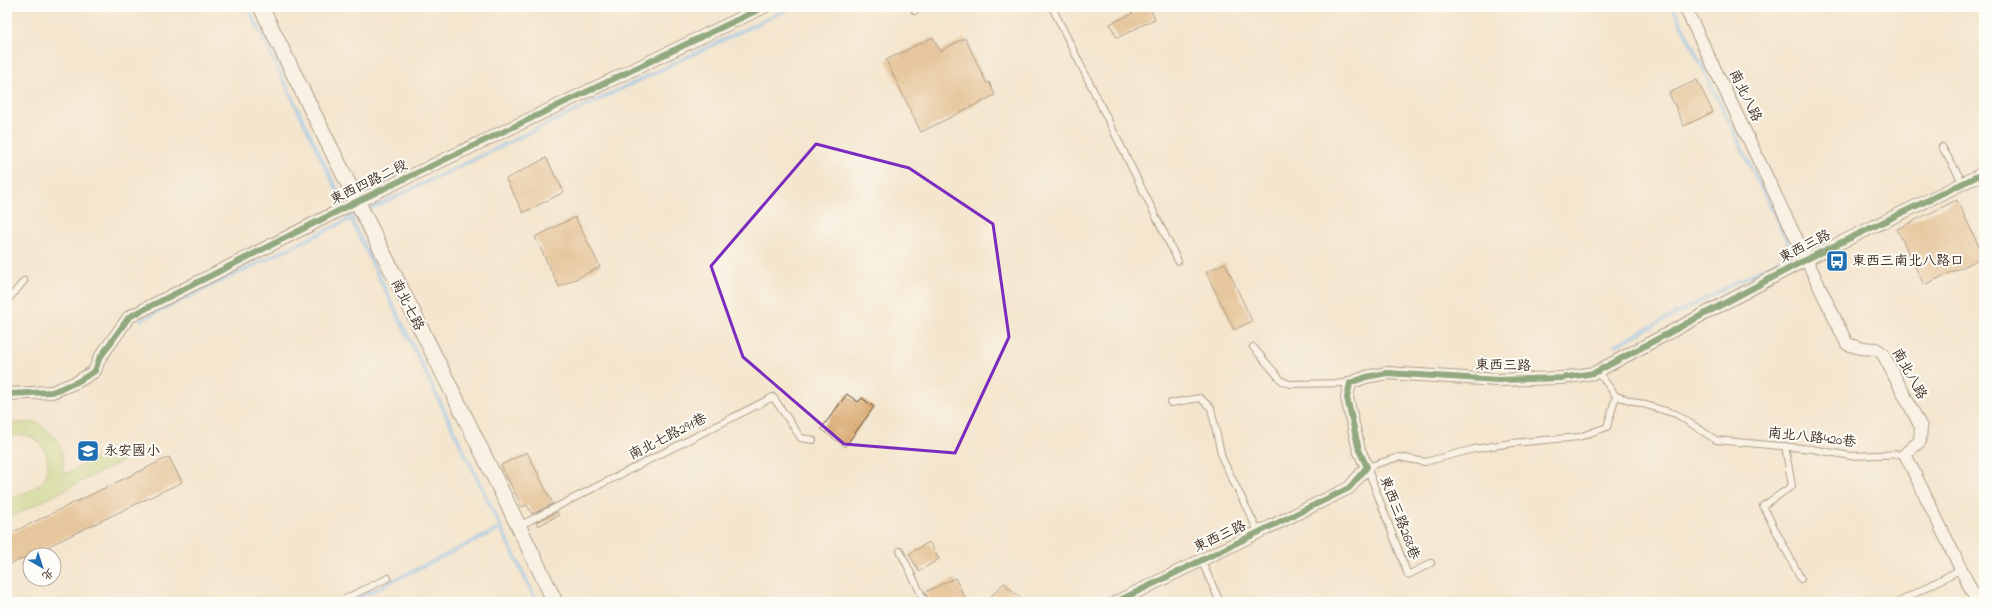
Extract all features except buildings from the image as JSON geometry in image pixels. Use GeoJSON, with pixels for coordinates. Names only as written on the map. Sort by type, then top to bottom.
{"type":"FeatureCollection","features":[{"type":"Feature","properties":{"kind":"street","name":"南北七路"},"geometry":{"type":"LineString","coordinates":[[261,7],[356,202],[555,602]]}},
{"type":"Feature","properties":{"kind":"street","name":"東西四路二段"},"geometry":{"type":"LineString","coordinates":[[7,394],[52,392],[77,382],[95,371],[99,359],[129,317],[356,202],[764,7]]}},
{"type":"Feature","properties":{"kind":"street","name":"南北八路"},"geometry":{"type":"LineString","coordinates":[[1685,7],[1847,344],[1860,348],[1876,349],[1884,354],[1921,427],[1920,441],[1905,454]]}},
{"type":"Feature","properties":{"kind":"street","name":"東西三路"},"geometry":{"type":"LineString","coordinates":[[1350,383],[1366,377],[1387,373],[1498,380],[1562,378],[1594,373],[1807,259],[1984,173]]}},
{"type":"Feature","properties":{"kind":"street"},"geometry":{"type":"LineString","coordinates":[[1350,383],[1346,398],[1359,450],[1367,467]]}},
{"type":"Feature","properties":{"kind":"street"},"geometry":{"type":"LineString","coordinates":[[1905,454],[1977,602]]}},
{"type":"Feature","properties":{"kind":"street","name":"東西三路"},"geometry":{"type":"LineString","coordinates":[[1116,602],[1200,559],[1258,533],[1350,488],[1367,467]]}},
{"type":"Feature","properties":{"kind":"lane"},"geometry":{"type":"LineString","coordinates":[[1052,7],[1178,261]]}},
{"type":"Feature","properties":{"kind":"lane"},"geometry":{"type":"LineString","coordinates":[[1942,147],[1963,183]]}},
{"type":"Feature","properties":{"kind":"lane"},"geometry":{"type":"LineString","coordinates":[[7,301],[24,281]]}},
{"type":"Feature","properties":{"kind":"lane"},"geometry":{"type":"LineString","coordinates":[[1253,347],[1282,381],[1290,384],[1350,383]]}},
{"type":"Feature","properties":{"kind":"lane"},"geometry":{"type":"LineString","coordinates":[[1367,467],[1399,457],[1425,462],[1474,449],[1512,443],[1579,437],[1607,427],[1616,396],[1602,378],[1594,373]]}},
{"type":"Feature","properties":{"kind":"lane","name":"南北八路420巷"},"geometry":{"type":"LineString","coordinates":[[1616,396],[1676,414],[1716,440],[1785,446],[1851,456],[1905,454]]}},
{"type":"Feature","properties":{"kind":"lane","name":"南北七路291巷"},"geometry":{"type":"LineString","coordinates":[[518,526],[773,397],[801,438],[813,440]]}},
{"type":"Feature","properties":{"kind":"lane"},"geometry":{"type":"LineString","coordinates":[[1171,403],[1200,398],[1211,408],[1222,458],[1258,533]]}},
{"type":"Feature","properties":{"kind":"lane"},"geometry":{"type":"LineString","coordinates":[[1785,446],[1792,486],[1762,506],[1801,580]]}},
{"type":"Feature","properties":{"kind":"lane","name":"東西三路268巷"},"geometry":{"type":"LineString","coordinates":[[1367,467],[1408,575],[1431,563]]}},
{"type":"Feature","properties":{"kind":"lane"},"geometry":{"type":"LineString","coordinates":[[900,551],[925,602]]}},
{"type":"Feature","properties":{"kind":"lane"},"geometry":{"type":"LineString","coordinates":[[1200,559],[1220,602]]}},
{"type":"Feature","properties":{"kind":"lane"},"geometry":{"type":"LineString","coordinates":[[1899,602],[1961,569]]}},
{"type":"Feature","properties":{"kind":"lane"},"geometry":{"type":"LineString","coordinates":[[338,602],[388,578]]}},
{"type":"Feature","properties":{"kind":"highlighted area"},"geometry":{"type":"Polygon","coordinates":[[[816,144],[909,168],[993,224],[1009,337],[955,453],[844,444],[743,357],[711,266],[816,144]]]}},
{"type":"Feature","properties":{"kind":"green space"},"geometry":{"type":"Polygon","coordinates":[[[35,422],[56,438],[63,457],[63,475],[115,449],[122,461],[7,519],[7,501],[40,484],[47,472],[48,464],[44,450],[35,439],[23,435],[7,438],[7,424],[35,422]]]}},
{"type":"Feature","properties":{"kind":"waterway"},"geometry":{"type":"LineString","coordinates":[[248,7],[537,602]]}},
{"type":"Feature","properties":{"kind":"waterway"},"geometry":{"type":"LineString","coordinates":[[366,211],[792,7]]}},
{"type":"Feature","properties":{"kind":"waterway"},"geometry":{"type":"LineString","coordinates":[[1616,345],[1793,253],[1673,7]]}},
{"type":"Feature","properties":{"kind":"waterway"},"geometry":{"type":"LineString","coordinates":[[141,320],[360,214]]}},
{"type":"Feature","properties":{"kind":"waterway"},"geometry":{"type":"LineString","coordinates":[[350,602],[501,528]]}},
{"type":"Feature","properties":{"kind":"cycle path"},"geometry":{"type":"LineString","coordinates":[[7,394],[52,392],[77,382],[95,371],[99,359],[129,317],[356,202],[764,7]]}},
{"type":"Feature","properties":{"kind":"cycle path"},"geometry":{"type":"LineString","coordinates":[[1116,602],[1349,488],[1367,467],[1359,450],[1347,398],[1350,383],[1366,377],[1387,373],[1498,380],[1562,378],[1594,373],[1807,259],[1984,173]]}},
{"type":"Feature","properties":{"kind":"place","name":"東西三南北八路口"},"geometry":{"type":"Point","coordinates":[1837,261]}},
{"type":"Feature","properties":{"kind":"place","name":"永安國小"},"geometry":{"type":"Point","coordinates":[88,451]}}]}
